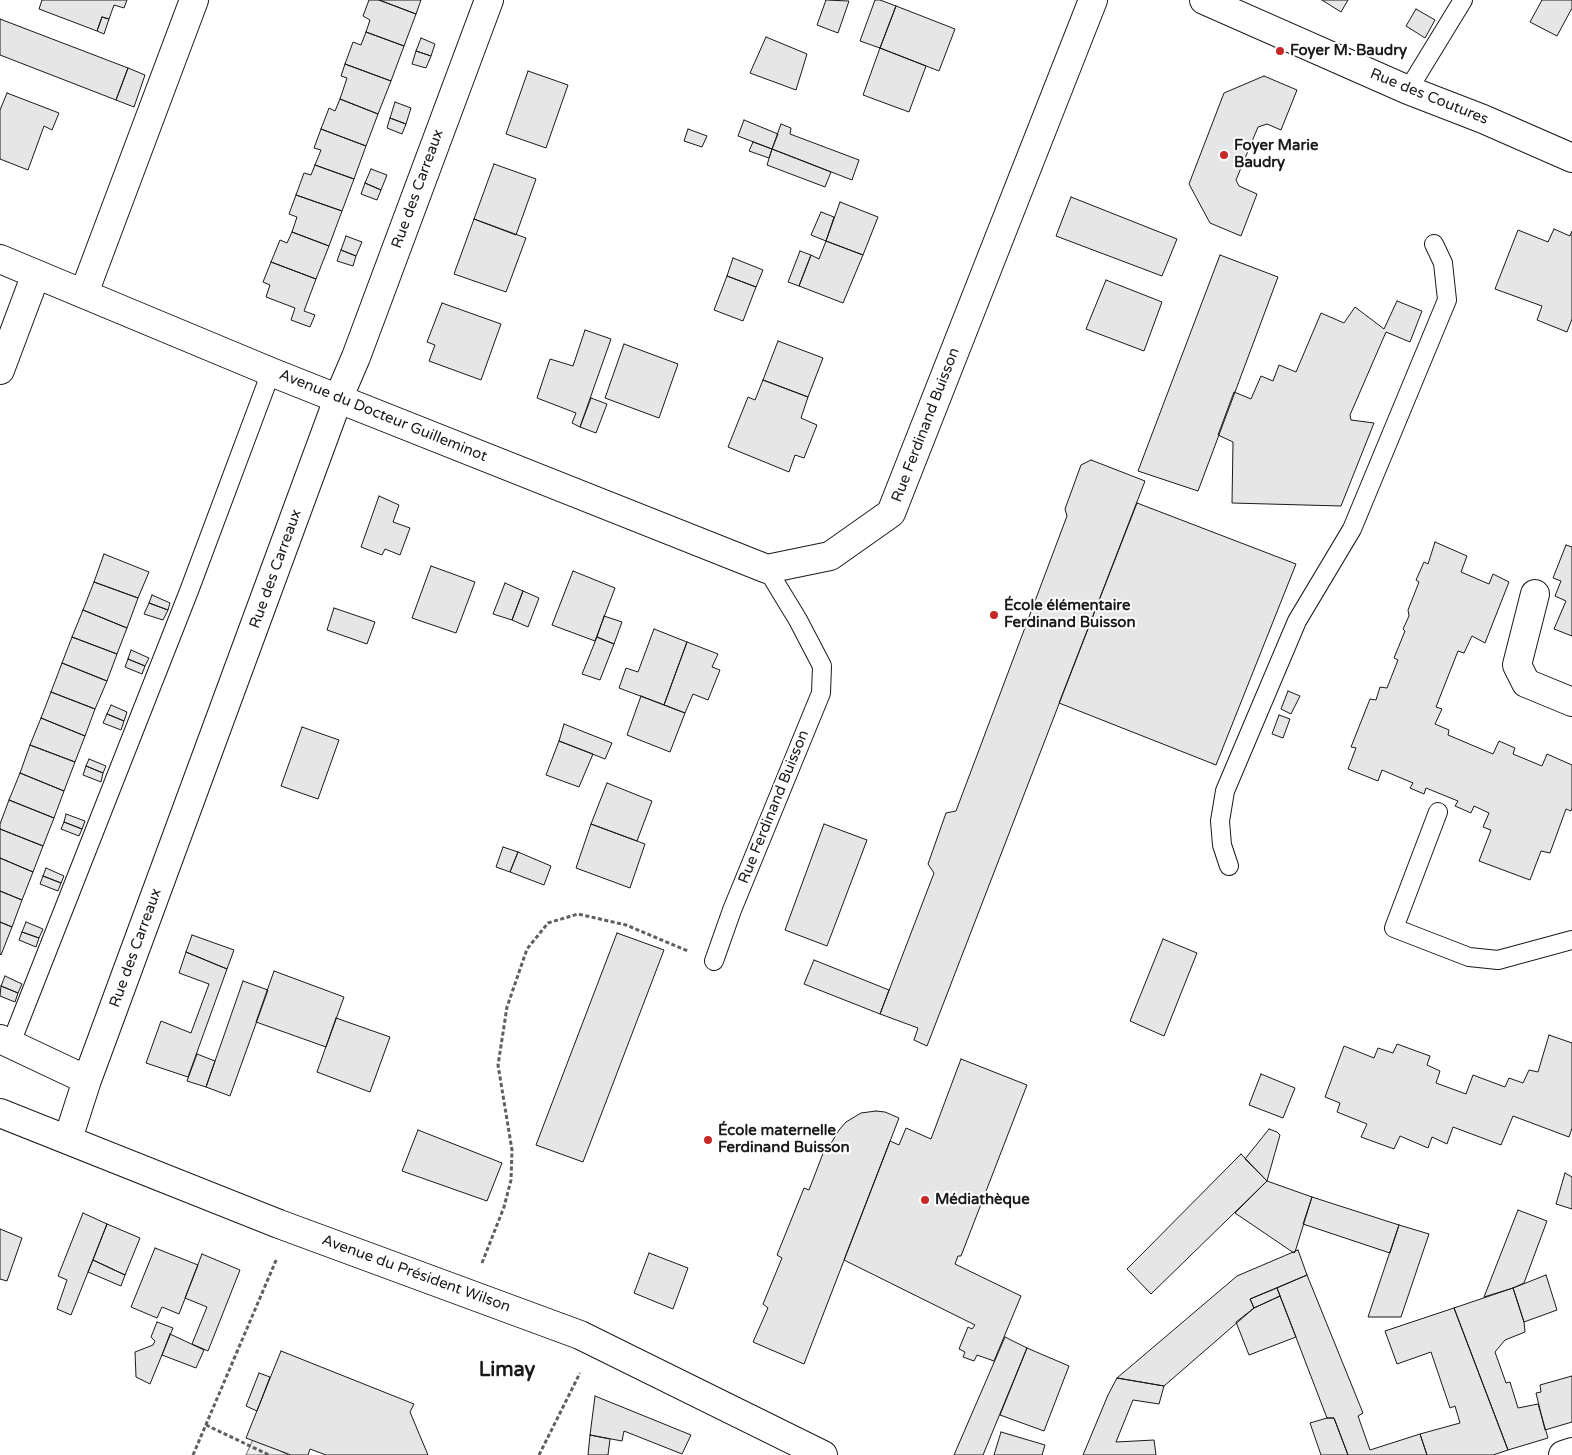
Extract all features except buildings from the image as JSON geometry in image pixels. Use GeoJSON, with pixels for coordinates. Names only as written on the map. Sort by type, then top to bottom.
{"type":"FeatureCollection","features":[{"type":"Feature","properties":{"kind":"street"},"geometry":{"type":"LineString","coordinates":[[84,293],[194,0]]}},
{"type":"Feature","properties":{"kind":"street","name":"Rue des Carreaux"},"geometry":{"type":"LineString","coordinates":[[68,1139],[87,1080],[338,399],[356,357],[489,0]]}},
{"type":"Feature","properties":{"kind":"street","name":"Rue Ferdinand Buisson"},"geometry":{"type":"LineString","coordinates":[[767,570],[830,556],[891,513],[1093,0]]}},
{"type":"Feature","properties":{"kind":"street","name":"Rue des Coutures"},"geometry":{"type":"LineString","coordinates":[[1204,0],[1408,90],[1483,119],[1572,158]]}},
{"type":"Feature","properties":{"kind":"street","name":"Avenue du Docteur Guilleminot"},"geometry":{"type":"LineString","coordinates":[[0,259],[271,372],[767,570]]}},
{"type":"Feature","properties":{"kind":"street"},"geometry":{"type":"LineString","coordinates":[[0,370],[36,274]]}},
{"type":"Feature","properties":{"kind":"street"},"geometry":{"type":"LineString","coordinates":[[1535,594],[1517,665],[1526,683],[1572,702]]}},
{"type":"Feature","properties":{"kind":"street"},"geometry":{"type":"LineString","coordinates":[[5,1041],[87,1080]]}},
{"type":"Feature","properties":{"kind":"street","name":"Avenue du Président Wilson"},"geometry":{"type":"LineString","coordinates":[[0,1113],[290,1228],[580,1335],[822,1455]]}},
{"type":"Feature","properties":{"kind":"street"},"geometry":{"type":"LineString","coordinates":[[1563,1455],[1572,1452]]}},
{"type":"Feature","properties":{"kind":"lane"},"geometry":{"type":"LineString","coordinates":[[1408,90],[1463,0]]}},
{"type":"Feature","properties":{"kind":"lane"},"geometry":{"type":"LineString","coordinates":[[1229,866],[1222,845],[1220,821],[1225,791],[1297,621],[1352,529],[1446,300],[1443,264],[1434,244]]}},
{"type":"Feature","properties":{"kind":"lane"},"geometry":{"type":"LineString","coordinates":[[5,1041],[188,591],[271,372]]}},
{"type":"Feature","properties":{"kind":"lane","name":"Rue Ferdinand Buisson"},"geometry":{"type":"LineString","coordinates":[[714,960],[732,910],[821,693],[822,666],[798,620],[767,570]]}},
{"type":"Feature","properties":{"kind":"lane"},"geometry":{"type":"LineString","coordinates":[[1438,812],[1394,928],[1469,957],[1498,960],[1572,940]]}},
{"type":"Feature","properties":{"kind":"path"},"geometry":{"type":"LineString","coordinates":[[470,1294],[504,1207],[511,1180],[512,1150],[498,1065],[506,1007],[527,949],[548,923],[578,914],[626,925],[669,944],[714,960]]}},
{"type":"Feature","properties":{"kind":"path"},"geometry":{"type":"LineString","coordinates":[[193,1455],[290,1228]]}},
{"type":"Feature","properties":{"kind":"path"},"geometry":{"type":"LineString","coordinates":[[539,1455],[595,1342]]}},
{"type":"Feature","properties":{"kind":"path"},"geometry":{"type":"LineString","coordinates":[[206,1425],[269,1455]]}},
{"type":"Feature","properties":{"kind":"shaded area"},"geometry":{"type":"Polygon","coordinates":[[[254,1437],[288,1455],[246,1455],[254,1437]]]}},
{"type":"Feature","properties":{"kind":"place","name":"Foyer M. Baudry"},"geometry":{"type":"Point","coordinates":[1280,51]}},
{"type":"Feature","properties":{"kind":"place","name":"Foyer Marie Baudry"},"geometry":{"type":"Point","coordinates":[1224,155]}},
{"type":"Feature","properties":{"kind":"place","name":"École élémentaire Ferdinand Buisson"},"geometry":{"type":"Point","coordinates":[994,615]}},
{"type":"Feature","properties":{"kind":"place","name":"École maternelle Ferdinand Buisson"},"geometry":{"type":"Point","coordinates":[708,1140]}},
{"type":"Feature","properties":{"kind":"place","name":"Médiathèque"},"geometry":{"type":"Point","coordinates":[925,1200]}},
{"type":"Feature","properties":{"kind":"district","name":"Limay"},"geometry":{"type":"Point","coordinates":[507,1371]}}]}
